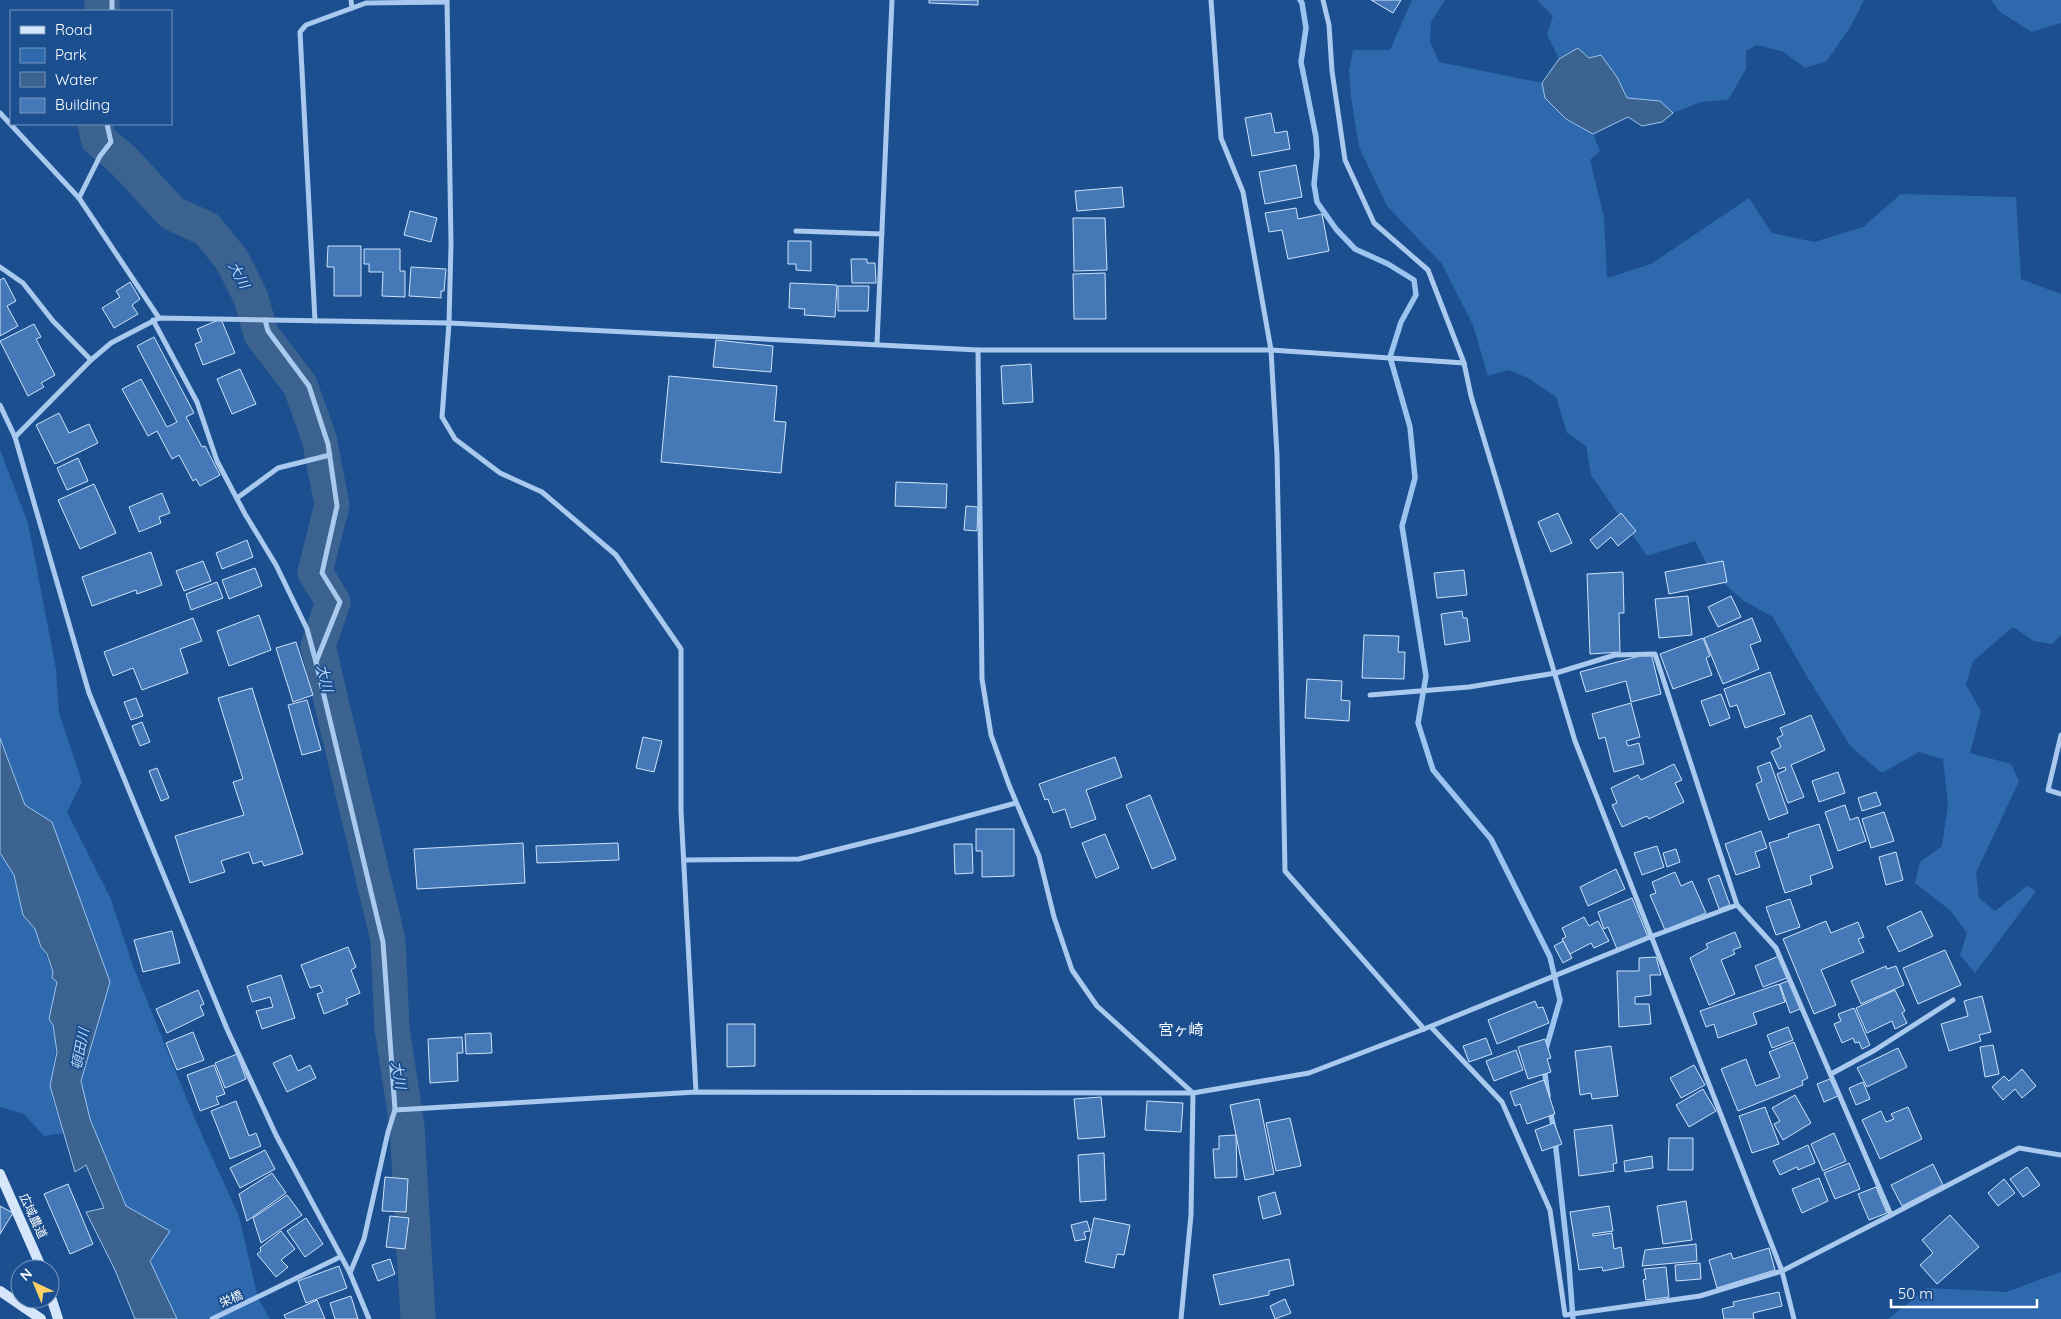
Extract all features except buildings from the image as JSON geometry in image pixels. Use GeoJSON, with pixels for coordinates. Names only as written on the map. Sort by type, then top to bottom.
{"type":"FeatureCollection","features":[{"type":"Feature","properties":{"kind":"street"},"geometry":{"type":"LineString","coordinates":[[351,0],[352,8]]}},
{"type":"Feature","properties":{"kind":"street"},"geometry":{"type":"LineString","coordinates":[[877,344],[892,0]]}},
{"type":"Feature","properties":{"kind":"street"},"geometry":{"type":"LineString","coordinates":[[1211,0],[1221,138],[1243,192],[1271,350],[1277,455],[1285,871],[1424,1030]]}},
{"type":"Feature","properties":{"kind":"street"},"geometry":{"type":"LineString","coordinates":[[1324,0],[1329,25],[1332,71],[1345,160],[1374,223],[1428,270],[1464,363],[1471,396],[1575,741],[1782,1271],[1794,1319]]}},
{"type":"Feature","properties":{"kind":"street"},"geometry":{"type":"LineString","coordinates":[[316,321],[304,137],[300,32],[306,25],[366,3],[447,1],[451,244],[450,323],[442,417],[455,439],[500,473],[542,492],[616,555],[681,649],[681,811],[696,1092]]}},
{"type":"Feature","properties":{"kind":"street"},"geometry":{"type":"LineString","coordinates":[[0,113],[10,124]]}},
{"type":"Feature","properties":{"kind":"street"},"geometry":{"type":"LineString","coordinates":[[11,125],[79,198],[156,319],[197,402],[217,461],[276,565],[306,629],[316,662],[383,942],[396,1110],[388,1132],[364,1239],[350,1273]]}},
{"type":"Feature","properties":{"kind":"street"},"geometry":{"type":"LineString","coordinates":[[79,198],[100,156],[111,142],[107,125]]}},
{"type":"Feature","properties":{"kind":"street"},"geometry":{"type":"LineString","coordinates":[[796,231],[882,234]]}},
{"type":"Feature","properties":{"kind":"street"},"geometry":{"type":"LineString","coordinates":[[0,267],[23,283],[53,322],[91,360]]}},
{"type":"Feature","properties":{"kind":"street"},"geometry":{"type":"LineString","coordinates":[[15,437],[91,360],[111,343],[156,319],[450,323],[978,350],[1271,350],[1464,363]]}},
{"type":"Feature","properties":{"kind":"street"},"geometry":{"type":"LineString","coordinates":[[264,320],[268,331],[309,386],[328,444],[338,506],[322,573],[340,602],[316,662]]}},
{"type":"Feature","properties":{"kind":"street"},"geometry":{"type":"LineString","coordinates":[[978,350],[982,679],[992,734],[1016,803],[1039,856],[1054,917],[1072,970],[1097,1006],[1193,1093],[1191,1215],[1181,1319]]}},
{"type":"Feature","properties":{"kind":"street"},"geometry":{"type":"LineString","coordinates":[[0,405],[15,437],[89,693],[231,1038],[276,1136],[350,1273],[369,1319]]}},
{"type":"Feature","properties":{"kind":"street"},"geometry":{"type":"LineString","coordinates":[[237,498],[278,468],[330,455]]}},
{"type":"Feature","properties":{"kind":"street"},"geometry":{"type":"LineString","coordinates":[[1370,695],[1469,687],[1556,673],[1615,655],[1655,654],[1737,905],[1776,948],[1891,1215]]}},
{"type":"Feature","properties":{"kind":"street"},"geometry":{"type":"LineString","coordinates":[[2061,735],[2048,790],[2061,794]]}},
{"type":"Feature","properties":{"kind":"street"},"geometry":{"type":"LineString","coordinates":[[684,860],[799,858],[912,831],[1016,803]]}},
{"type":"Feature","properties":{"kind":"street"},"geometry":{"type":"LineString","coordinates":[[396,1110],[696,1092],[1193,1093],[1309,1073],[1424,1030],[1650,937],[1737,905]]}},
{"type":"Feature","properties":{"kind":"street"},"geometry":{"type":"LineString","coordinates":[[1831,1074],[1876,1050],[1953,1000]]}},
{"type":"Feature","properties":{"kind":"street"},"geometry":{"type":"LineString","coordinates":[[1431,1027],[1502,1102],[1550,1210],[1565,1317],[1700,1296],[1782,1271],[2019,1148],[2061,1155]]}},
{"type":"Feature","properties":{"kind":"street","name":"広域農道"},"geometry":{"type":"LineString","coordinates":[[0,1174],[38,1259]]}},
{"type":"Feature","properties":{"kind":"street","name":"栄橋"},"geometry":{"type":"LineString","coordinates":[[212,1319],[340,1257]]}},
{"type":"Feature","properties":{"kind":"street"},"geometry":{"type":"LineString","coordinates":[[0,1291],[41,1319]]}},
{"type":"Feature","properties":{"kind":"green space"},"geometry":{"type":"Polygon","coordinates":[[[1412,0],[1445,0],[1431,22],[1430,42],[1439,62],[1542,83],[1545,98],[1566,119],[1593,134],[1600,151],[1590,160],[1604,217],[1607,278],[1651,264],[1749,198],[1772,233],[1814,242],[1863,227],[1901,194],[2016,197],[2021,279],[2061,294],[2061,635],[2052,644],[2034,641],[2013,627],[1973,661],[1966,685],[1981,711],[1970,753],[2011,764],[2019,781],[1976,873],[1979,898],[1995,911],[2027,886],[2036,891],[1975,973],[1960,955],[1967,933],[1951,911],[1915,883],[1920,862],[1942,846],[1948,804],[1943,759],[1919,752],[1882,773],[1851,747],[1806,675],[1773,617],[1744,601],[1711,572],[1695,541],[1647,556],[1591,475],[1586,446],[1567,433],[1556,397],[1528,378],[1508,370],[1488,376],[1473,325],[1442,264],[1387,206],[1359,147],[1349,71],[1353,50],[1390,50],[1412,0]]]}},
{"type":"Feature","properties":{"kind":"green space"},"geometry":{"type":"Polygon","coordinates":[[[1537,0],[1864,0],[1851,26],[1827,61],[1805,68],[1784,52],[1757,45],[1746,51],[1746,69],[1728,100],[1701,102],[1673,113],[1660,101],[1627,98],[1617,77],[1578,49],[1559,59],[1547,34],[1553,16],[1537,0]]]}},
{"type":"Feature","properties":{"kind":"green space"},"geometry":{"type":"Polygon","coordinates":[[[1991,0],[2061,0],[2061,23],[2032,32],[2000,12],[1991,0]]]}},
{"type":"Feature","properties":{"kind":"green space"},"geometry":{"type":"Polygon","coordinates":[[[0,450],[28,523],[56,669],[59,713],[82,782],[67,812],[110,897],[133,966],[197,1124],[239,1216],[258,1298],[270,1319],[177,1319],[149,1261],[170,1231],[126,1206],[90,1119],[81,1081],[97,1027],[52,822],[25,805],[0,738],[0,450]]]}},
{"type":"Feature","properties":{"kind":"green space"},"geometry":{"type":"Polygon","coordinates":[[[0,853],[14,875],[23,915],[35,929],[57,982],[49,1019],[53,1027],[56,1043],[51,1089],[64,1133],[44,1136],[24,1114],[0,1107],[0,853]]]}},
{"type":"Feature","properties":{"kind":"green space"},"geometry":{"type":"Polygon","coordinates":[[[2061,1272],[2061,1319],[1888,1319],[1927,1288],[2006,1292],[2061,1272]]]}},
{"type":"Feature","properties":{"kind":"water"},"geometry":{"type":"Polygon","coordinates":[[[1578,48],[1589,58],[1601,55],[1617,77],[1627,98],[1660,101],[1673,113],[1662,122],[1642,126],[1628,117],[1593,134],[1566,119],[1545,98],[1542,83],[1559,59],[1578,48]]]}},
{"type":"Feature","properties":{"kind":"water","name":"頓田川"},"geometry":{"type":"Polygon","coordinates":[[[0,738],[25,805],[52,822],[110,982],[81,1081],[90,1119],[126,1206],[170,1231],[150,1261],[177,1319],[135,1319],[115,1270],[86,1212],[104,1208],[86,1165],[75,1172],[50,1086],[57,1052],[53,1025],[49,1019],[57,982],[52,978],[53,972],[47,954],[41,947],[35,929],[23,915],[14,875],[0,853],[0,738]]]}},
{"type":"Feature","properties":{"kind":"waterway","name":"大川"},"geometry":{"type":"LineString","coordinates":[[102,0],[102,10]]}},
{"type":"Feature","properties":{"kind":"waterway"},"geometry":{"type":"LineString","coordinates":[[1300,0],[1306,28],[1301,62],[1316,137],[1317,155],[1314,184],[1317,202],[1336,229],[1355,249],[1388,264],[1414,280],[1416,295],[1401,322],[1390,357],[1410,427],[1415,478],[1402,526],[1426,676],[1418,723],[1433,770],[1491,839],[1550,957],[1560,1000],[1545,1052]]}},
{"type":"Feature","properties":{"kind":"waterway","name":"大川"},"geometry":{"type":"LineString","coordinates":[[95,125],[98,139],[123,160],[172,213],[207,229],[232,260],[251,298],[261,334],[300,385],[319,438],[332,505],[315,572],[333,602],[318,646],[388,940],[392,1028],[407,1126],[418,1319]]}},
{"type":"Feature","properties":{"kind":"waterway"},"geometry":{"type":"LineString","coordinates":[[1544,1068],[1548,1096]]}},
{"type":"Feature","properties":{"kind":"waterway"},"geometry":{"type":"LineString","coordinates":[[1550,1110],[1554,1130]]}},
{"type":"Feature","properties":{"kind":"waterway"},"geometry":{"type":"LineString","coordinates":[[1555,1140],[1573,1319]]}},
{"type":"Feature","properties":{"kind":"district","name":"宮ヶ崎"},"geometry":{"type":"Point","coordinates":[1181,1030]}}]}
